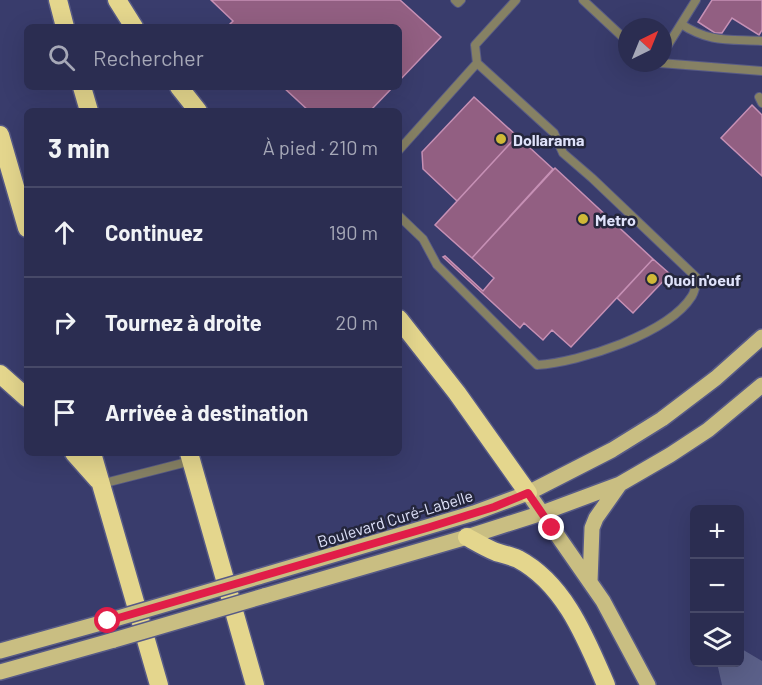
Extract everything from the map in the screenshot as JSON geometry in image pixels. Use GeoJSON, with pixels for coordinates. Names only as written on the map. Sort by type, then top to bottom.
{"type":"FeatureCollection","features":[{"type":"Feature","properties":{"kind":"highway"},"geometry":{"type":"LineString","coordinates":[[58,0],[64,24]]}},
{"type":"Feature","properties":{"kind":"highway"},"geometry":{"type":"LineString","coordinates":[[117,0],[132,24]]}},
{"type":"Feature","properties":{"kind":"highway"},"geometry":{"type":"LineString","coordinates":[[83,90],[88,108]]}},
{"type":"Feature","properties":{"kind":"highway"},"geometry":{"type":"LineString","coordinates":[[180,90],[196,108]]}},
{"type":"Feature","properties":{"kind":"highway"},"geometry":{"type":"LineString","coordinates":[[0,135],[24,218]]}},
{"type":"Feature","properties":{"kind":"highway"},"geometry":{"type":"LineString","coordinates":[[402,323],[451,385],[528,493]]}},
{"type":"Feature","properties":{"kind":"highway"},"geometry":{"type":"LineString","coordinates":[[0,374],[24,395]]}},
{"type":"Feature","properties":{"kind":"highway"},"geometry":{"type":"LineString","coordinates":[[77,456],[101,484]]}},
{"type":"Feature","properties":{"kind":"highway"},"geometry":{"type":"LineString","coordinates":[[93,456],[159,685]]}},
{"type":"Feature","properties":{"kind":"highway"},"geometry":{"type":"LineString","coordinates":[[190,457],[255,685]]}},
{"type":"Feature","properties":{"kind":"highway"},"geometry":{"type":"LineString","coordinates":[[467,537],[518,560],[551,586],[562,598],[579,627],[606,685]]}},
{"type":"Feature","properties":{"kind":"main road","name":"Boulevard Curé-Labelle"},"geometry":{"type":"LineString","coordinates":[[0,651],[474,513],[528,493],[612,450],[662,419],[716,378],[762,337]]}},
{"type":"Feature","properties":{"kind":"main road"},"geometry":{"type":"LineString","coordinates":[[0,672],[467,537],[542,513],[620,484],[708,430],[762,385]]}},
{"type":"Feature","properties":{"kind":"main road"},"geometry":{"type":"LineString","coordinates":[[590,582],[592,528],[596,518],[620,484]]}},
{"type":"Feature","properties":{"kind":"main road"},"geometry":{"type":"LineString","coordinates":[[528,493],[612,616],[648,685]]}},
{"type":"Feature","properties":{"kind":"lane"},"geometry":{"type":"LineString","coordinates":[[455,0],[459,3],[461,0]]}},
{"type":"Feature","properties":{"kind":"lane"},"geometry":{"type":"LineString","coordinates":[[402,219],[423,239],[436,265],[537,365],[576,359],[621,343],[668,320],[686,304],[693,294],[697,278],[563,153],[554,133],[477,63],[475,45],[516,0]]}},
{"type":"Feature","properties":{"kind":"lane"},"geometry":{"type":"LineString","coordinates":[[583,0],[618,33]]}},
{"type":"Feature","properties":{"kind":"lane"},"geometry":{"type":"LineString","coordinates":[[672,38],[696,0]]}},
{"type":"Feature","properties":{"kind":"lane"},"geometry":{"type":"LineString","coordinates":[[681,24],[707,38],[762,41]]}},
{"type":"Feature","properties":{"kind":"lane"},"geometry":{"type":"LineString","coordinates":[[402,147],[477,63]]}},
{"type":"Feature","properties":{"kind":"lane"},"geometry":{"type":"LineString","coordinates":[[672,64],[762,71]]}},
{"type":"Feature","properties":{"kind":"lane"},"geometry":{"type":"LineString","coordinates":[[101,484],[190,457]]}},
{"type":"Feature","properties":{"kind":"shaded area"},"geometry":{"type":"Polygon","coordinates":[[[744,650],[762,661],[762,685],[722,685],[718,667],[744,667],[744,650]]]}},
{"type":"Feature","properties":{"kind":"building"},"geometry":{"type":"Polygon","coordinates":[[[211,0],[400,0],[441,37],[402,78],[402,24],[230,24],[233,21],[211,0]]]}},
{"type":"Feature","properties":{"kind":"building"},"geometry":{"type":"Polygon","coordinates":[[[712,0],[762,0],[762,30],[759,35],[732,18],[722,33],[715,33],[698,22],[712,0]]]}},
{"type":"Feature","properties":{"kind":"building"},"geometry":{"type":"Polygon","coordinates":[[[286,90],[390,90],[373,108],[306,108],[286,90]]]}},
{"type":"Feature","properties":{"kind":"building"},"geometry":{"type":"Polygon","coordinates":[[[474,97],[517,136],[457,201],[423,169],[422,152],[474,97]]]}},
{"type":"Feature","properties":{"kind":"building"},"geometry":{"type":"Polygon","coordinates":[[[752,105],[762,115],[762,176],[721,138],[752,105]]]}},
{"type":"Feature","properties":{"kind":"building"},"geometry":{"type":"Polygon","coordinates":[[[517,136],[553,169],[472,258],[435,225],[517,136]]]}},
{"type":"Feature","properties":{"kind":"building"},"geometry":{"type":"Polygon","coordinates":[[[555,168],[653,259],[571,347],[552,330],[543,340],[524,323],[520,328],[443,257],[445,256],[483,291],[494,278],[472,258],[555,168]]]}},
{"type":"Feature","properties":{"kind":"building"},"geometry":{"type":"Polygon","coordinates":[[[653,259],[670,274],[633,313],[617,298],[653,259]]]}},
{"type":"Feature","properties":{"kind":"place","name":"Dollarama"},"geometry":{"type":"Point","coordinates":[501,139]}},
{"type":"Feature","properties":{"kind":"place","name":"Metro"},"geometry":{"type":"Point","coordinates":[583,219]}},
{"type":"Feature","properties":{"kind":"place","name":"Quoi n'oeuf"},"geometry":{"type":"Point","coordinates":[652,279]}},
{"type":"Feature","properties":{"kind":"route"},"geometry":{"type":"LineString","coordinates":[[108,621],[430,527],[494,507],[528,493],[552,528]]}}]}
